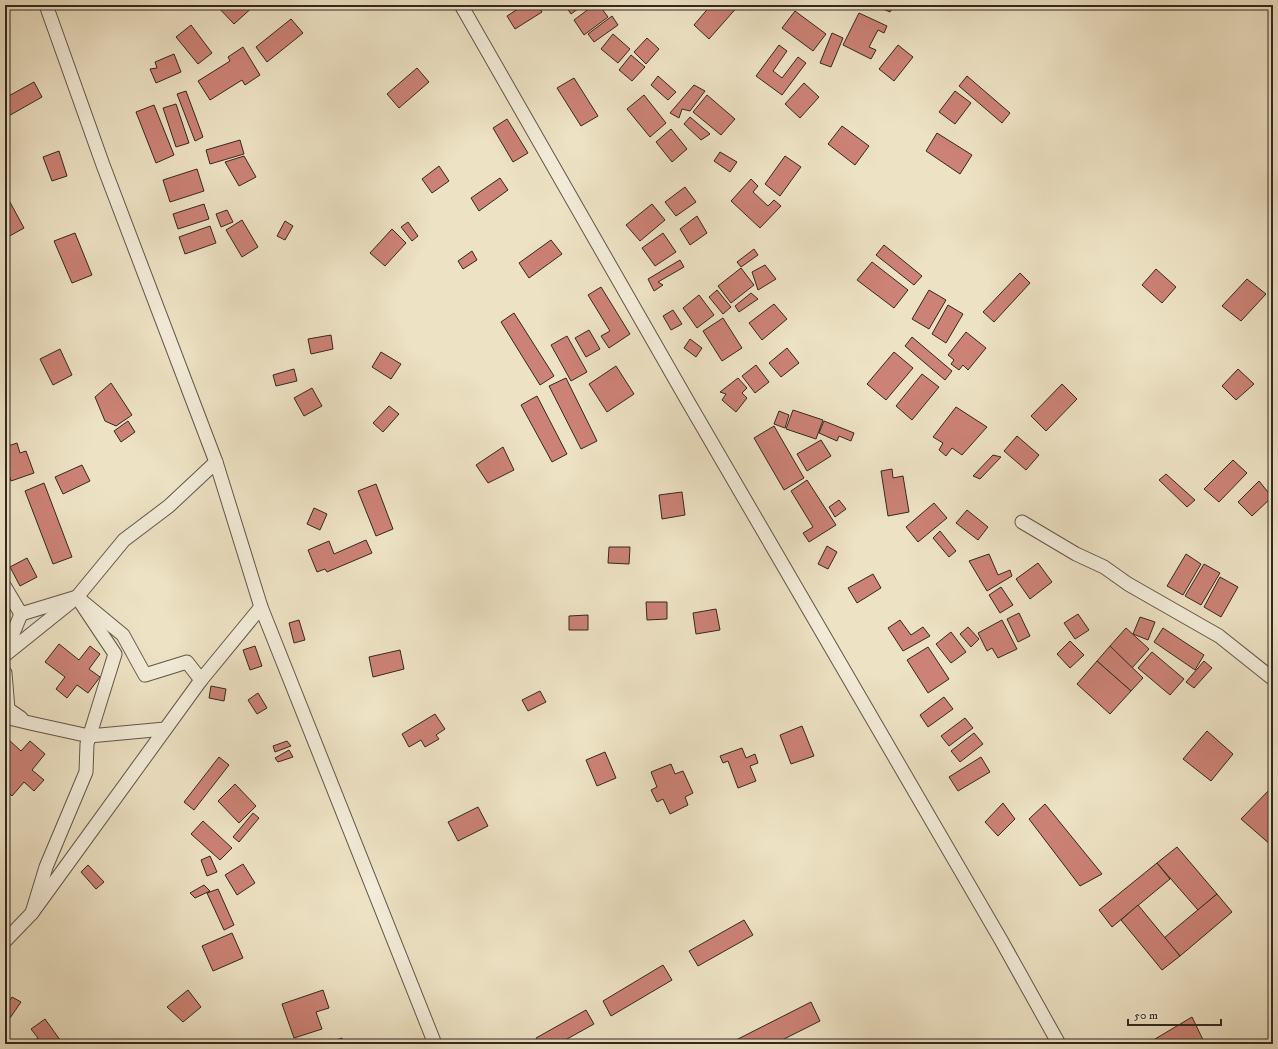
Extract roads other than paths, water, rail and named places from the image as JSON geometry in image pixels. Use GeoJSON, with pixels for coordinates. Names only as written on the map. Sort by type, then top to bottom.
{"type":"FeatureCollection","features":[{"type":"Feature","properties":{"kind":"street"},"geometry":{"type":"LineString","coordinates":[[46,5],[103,165],[216,462],[261,607],[435,1044]]}},
{"type":"Feature","properties":{"kind":"street"},"geometry":{"type":"LineString","coordinates":[[461,5],[687,400],[997,933],[1059,1044]]}},
{"type":"Feature","properties":{"kind":"street"},"geometry":{"type":"LineString","coordinates":[[5,654],[77,597],[124,540],[169,506],[216,462]]}},
{"type":"Feature","properties":{"kind":"street"},"geometry":{"type":"LineString","coordinates":[[1022,522],[1076,554],[1104,567],[1128,584],[1219,636],[1273,679]]}},
{"type":"Feature","properties":{"kind":"street"},"geometry":{"type":"LineString","coordinates":[[5,587],[21,614]]}},
{"type":"Feature","properties":{"kind":"street"},"geometry":{"type":"LineString","coordinates":[[21,614],[77,597]]}},
{"type":"Feature","properties":{"kind":"street"},"geometry":{"type":"LineString","coordinates":[[77,597],[123,635],[145,675],[187,662],[200,680]]}},
{"type":"Feature","properties":{"kind":"street"},"geometry":{"type":"LineString","coordinates":[[32,913],[46,867],[86,772],[87,744],[115,654],[77,597]]}},
{"type":"Feature","properties":{"kind":"street"},"geometry":{"type":"LineString","coordinates":[[5,941],[32,913],[200,680],[261,607]]}},
{"type":"Feature","properties":{"kind":"street"},"geometry":{"type":"LineString","coordinates":[[5,654],[21,614]]}},
{"type":"Feature","properties":{"kind":"street"},"geometry":{"type":"LineString","coordinates":[[5,673],[8,709],[30,724]]}},
{"type":"Feature","properties":{"kind":"street"},"geometry":{"type":"LineString","coordinates":[[5,717],[30,724],[89,736],[165,729]]}}]}
